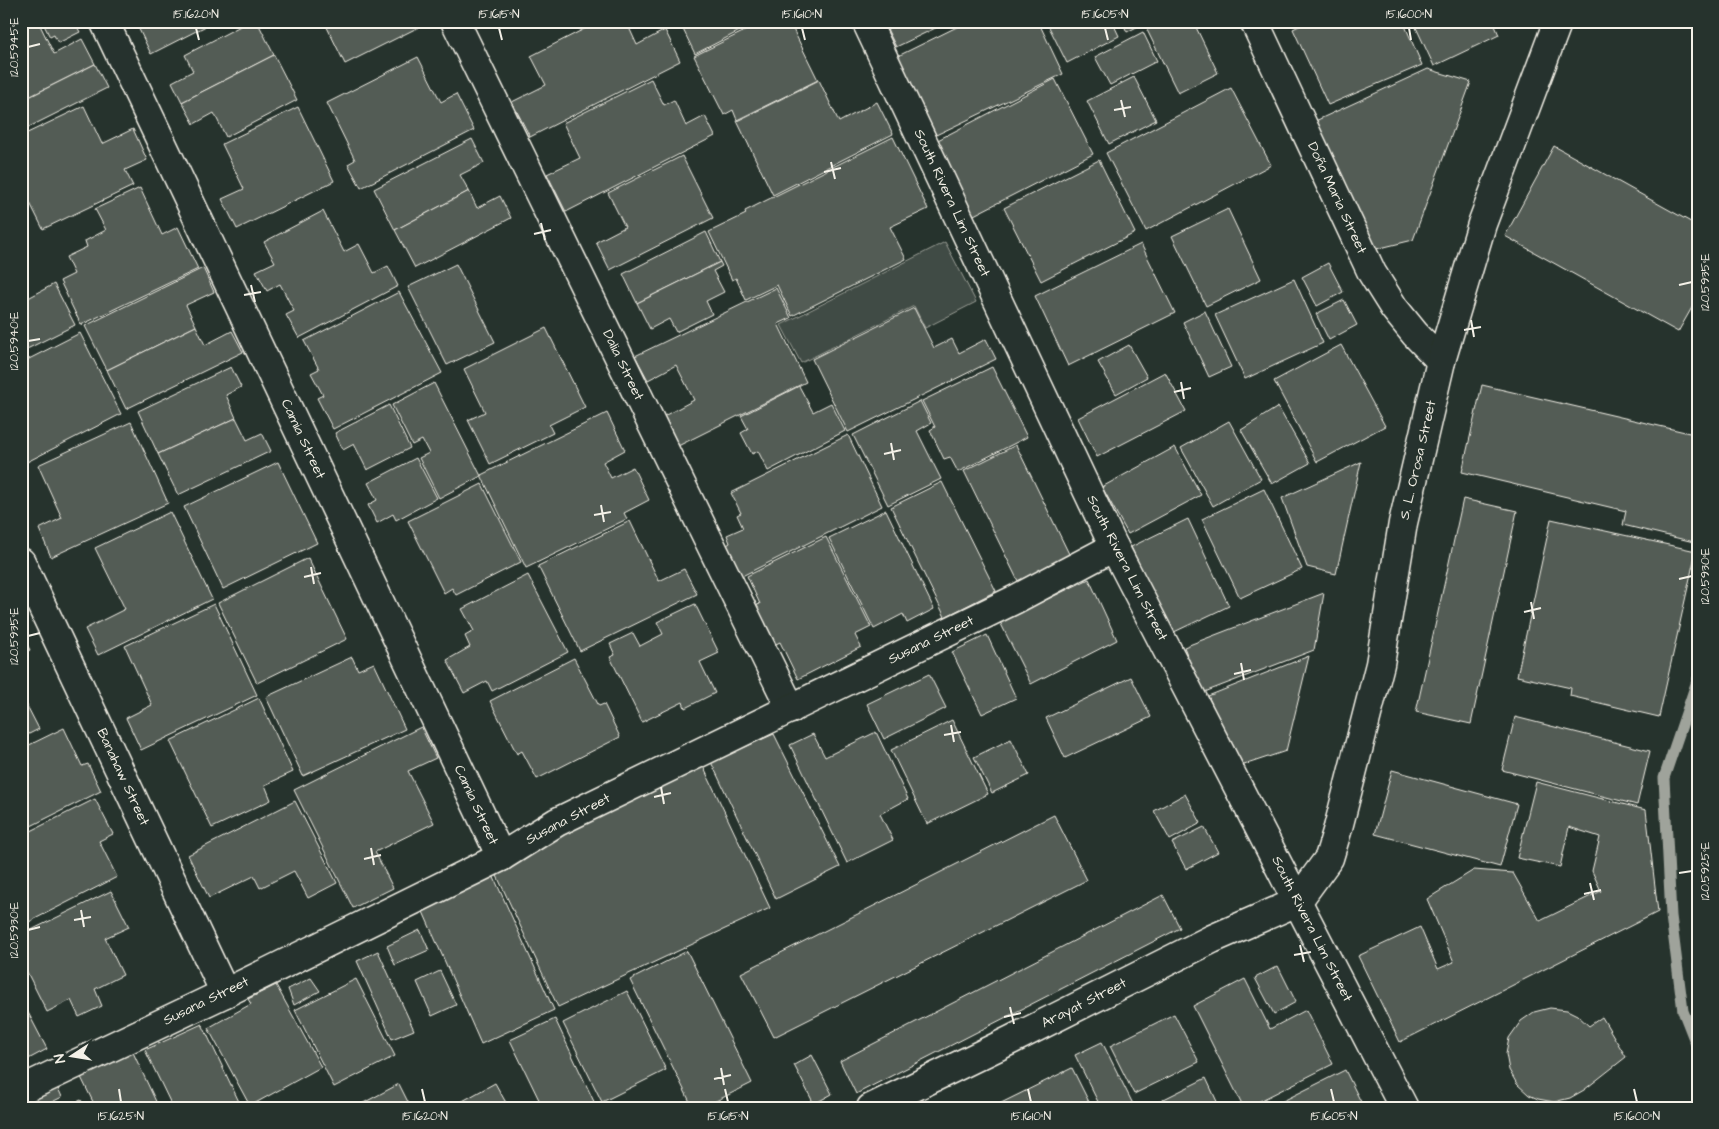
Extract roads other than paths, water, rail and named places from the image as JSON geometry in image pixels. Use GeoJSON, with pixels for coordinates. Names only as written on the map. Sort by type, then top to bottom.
{"type":"FeatureCollection","features":[{"type":"Feature","properties":{"kind":"street","name":"Camia Street"},"geometry":{"type":"LineString","coordinates":[[104,21],[500,857]]}},
{"type":"Feature","properties":{"kind":"street","name":"Dalia Street"},"geometry":{"type":"LineString","coordinates":[[455,21],[791,710]]}},
{"type":"Feature","properties":{"kind":"street","name":"South Rivera Lim Street"},"geometry":{"type":"LineString","coordinates":[[866,21],[1114,547],[1404,1108]]}},
{"type":"Feature","properties":{"kind":"street","name":"Doña Maria Street"},"geometry":{"type":"LineString","coordinates":[[1254,21],[1372,273],[1394,308],[1415,334],[1441,360]]}},
{"type":"Feature","properties":{"kind":"street","name":"S. L. Orosa Street"},"geometry":{"type":"LineString","coordinates":[[1297,902],[1329,858],[1338,828],[1380,664],[1403,523],[1441,360],[1482,224],[1558,21]]}},
{"type":"Feature","properties":{"kind":"street","name":"Susana Street"},"geometry":{"type":"LineString","coordinates":[[21,1090],[225,993],[500,857],[557,822],[791,710],[1014,600],[1114,547]]}},
{"type":"Feature","properties":{"kind":"street","name":"Banahaw Street"},"geometry":{"type":"LineString","coordinates":[[21,562],[225,993]]}},
{"type":"Feature","properties":{"kind":"street","name":"Arayat Street"},"geometry":{"type":"LineString","coordinates":[[871,1108],[1011,1040],[1212,938],[1297,902]]}},
{"type":"Feature","properties":{"kind":"waterway"},"geometry":{"type":"LineString","coordinates":[[1698,678],[1664,778],[1671,916],[1683,1011],[1698,1049]]}}]}
